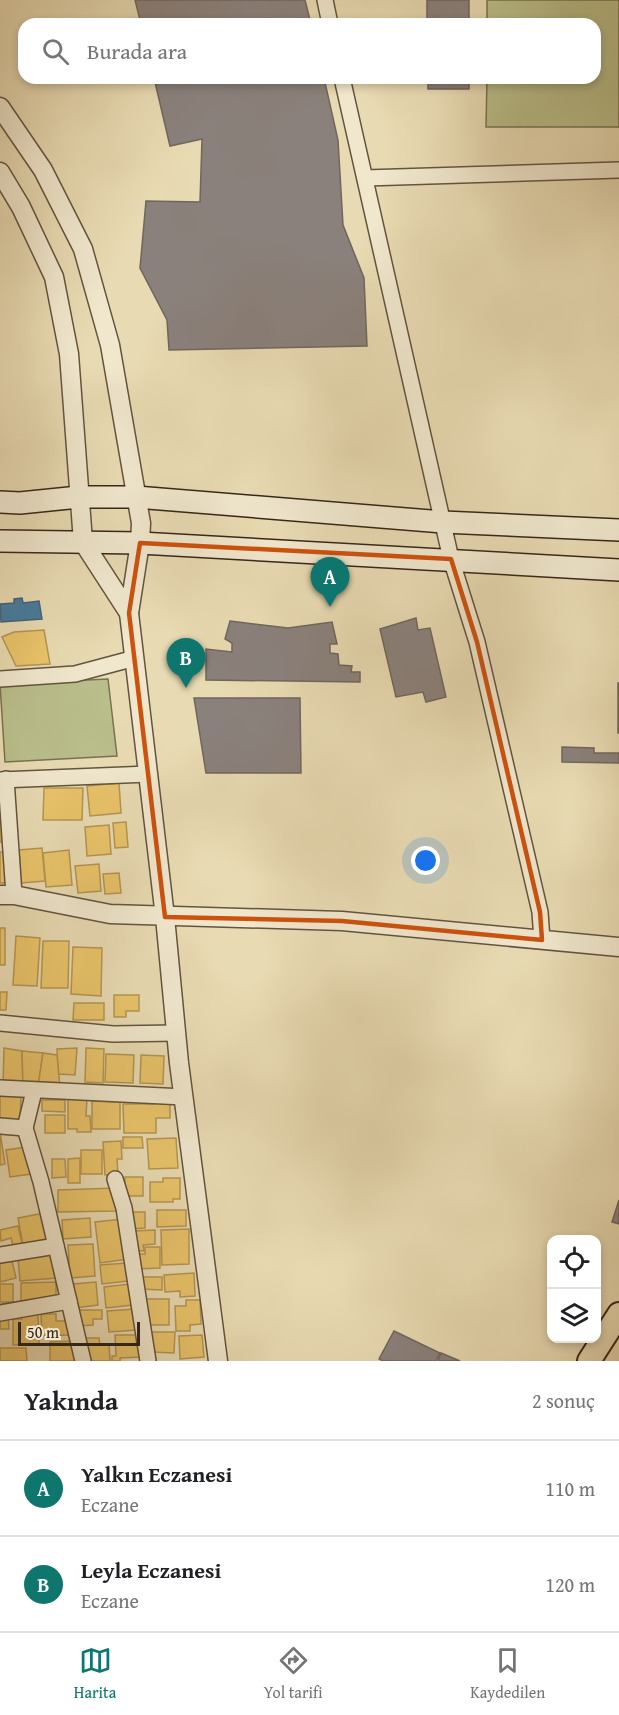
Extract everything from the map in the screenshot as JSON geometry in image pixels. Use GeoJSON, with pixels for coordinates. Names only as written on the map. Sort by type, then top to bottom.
{"type":"FeatureCollection","features":[{"type":"Feature","properties":{"kind":"main road"},"geometry":{"type":"LineString","coordinates":[[0,502],[20,503],[79,497],[136,497],[443,522],[619,531]]}},
{"type":"Feature","properties":{"kind":"main road"},"geometry":{"type":"LineString","coordinates":[[0,541],[140,543],[619,570]]}},
{"type":"Feature","properties":{"kind":"main road"},"geometry":{"type":"LineString","coordinates":[[589,1361],[619,1314]]}},
{"type":"Feature","properties":{"kind":"street"},"geometry":{"type":"LineString","coordinates":[[325,0],[329,18]]}},
{"type":"Feature","properties":{"kind":"street"},"geometry":{"type":"LineString","coordinates":[[343,84],[451,559],[477,642],[540,912],[542,940]]}},
{"type":"Feature","properties":{"kind":"street"},"geometry":{"type":"LineString","coordinates":[[0,107],[43,170],[83,249],[110,345],[141,523],[129,613],[149,774],[176,1033],[218,1361]]}},
{"type":"Feature","properties":{"kind":"street"},"geometry":{"type":"LineString","coordinates":[[365,178],[619,170]]}},
{"type":"Feature","properties":{"kind":"street"},"geometry":{"type":"LineString","coordinates":[[0,172],[21,207],[54,277],[69,354],[83,542],[129,613]]}},
{"type":"Feature","properties":{"kind":"street"},"geometry":{"type":"LineString","coordinates":[[0,679],[75,674],[135,658]]}},
{"type":"Feature","properties":{"kind":"street"},"geometry":{"type":"LineString","coordinates":[[149,774],[3,779],[7,895],[110,914],[342,921],[619,947]]}},
{"type":"Feature","properties":{"kind":"street"},"geometry":{"type":"LineString","coordinates":[[0,1023],[113,1034],[176,1033]]}},
{"type":"Feature","properties":{"kind":"street"},"geometry":{"type":"LineString","coordinates":[[0,1088],[184,1097]]}},
{"type":"Feature","properties":{"kind":"street"},"geometry":{"type":"LineString","coordinates":[[34,1091],[25,1128],[83,1361]]}},
{"type":"Feature","properties":{"kind":"street"},"geometry":{"type":"LineString","coordinates":[[0,1126],[25,1128]]}},
{"type":"Feature","properties":{"kind":"street"},"geometry":{"type":"LineString","coordinates":[[115,1179],[124,1208],[148,1361]]}},
{"type":"Feature","properties":{"kind":"street"},"geometry":{"type":"LineString","coordinates":[[0,1255],[56,1246]]}},
{"type":"Feature","properties":{"kind":"street"},"geometry":{"type":"LineString","coordinates":[[0,1314],[69,1300]]}},
{"type":"Feature","properties":{"kind":"highlighted area"},"geometry":{"type":"Polygon","coordinates":[[[140,543],[451,559],[477,642],[540,912],[542,940],[342,921],[165,917],[129,613],[140,543]]]}},
{"type":"Feature","properties":{"kind":"green space"},"geometry":{"type":"Polygon","coordinates":[[[487,0],[619,0],[619,127],[486,127],[487,84],[601,84],[601,18],[487,18],[487,0]]]}},
{"type":"Feature","properties":{"kind":"green space"},"geometry":{"type":"Polygon","coordinates":[[[108,679],[117,756],[5,762],[0,684],[108,679]]]}},
{"type":"Feature","properties":{"kind":"building: Konut"},"geometry":{"type":"Polygon","coordinates":[[[44,630],[50,664],[16,666],[2,637],[14,632],[44,630]]]}},
{"type":"Feature","properties":{"kind":"building: Konut"},"geometry":{"type":"Polygon","coordinates":[[[119,783],[121,813],[90,816],[87,786],[119,783]]]}},
{"type":"Feature","properties":{"kind":"building: Konut"},"geometry":{"type":"Polygon","coordinates":[[[44,788],[83,788],[82,820],[43,820],[44,788]]]}},
{"type":"Feature","properties":{"kind":"building: Konut"},"geometry":{"type":"Polygon","coordinates":[[[0,821],[5,821],[5,842],[0,842],[0,821]]]}},
{"type":"Feature","properties":{"kind":"building: Konut"},"geometry":{"type":"Polygon","coordinates":[[[126,822],[128,847],[115,848],[113,823],[126,822]]]}},
{"type":"Feature","properties":{"kind":"building: Konut"},"geometry":{"type":"Polygon","coordinates":[[[109,825],[111,854],[87,856],[85,827],[109,825]]]}},
{"type":"Feature","properties":{"kind":"building: Konut"},"geometry":{"type":"Polygon","coordinates":[[[42,848],[45,881],[21,883],[19,850],[42,848]]]}},
{"type":"Feature","properties":{"kind":"building: Konut"},"geometry":{"type":"Polygon","coordinates":[[[69,850],[72,885],[46,887],[43,853],[69,850]]]}},
{"type":"Feature","properties":{"kind":"building: Konut"},"geometry":{"type":"Polygon","coordinates":[[[0,852],[7,852],[6,883],[0,883],[0,852]]]}},
{"type":"Feature","properties":{"kind":"building: Konut"},"geometry":{"type":"Polygon","coordinates":[[[99,864],[101,891],[78,893],[75,866],[99,864]]]}},
{"type":"Feature","properties":{"kind":"building: Konut"},"geometry":{"type":"Polygon","coordinates":[[[119,873],[121,893],[105,894],[103,874],[119,873]]]}},
{"type":"Feature","properties":{"kind":"building: Konut"},"geometry":{"type":"Polygon","coordinates":[[[0,928],[5,928],[5,965],[0,965],[0,928]]]}},
{"type":"Feature","properties":{"kind":"building: Konut"},"geometry":{"type":"Polygon","coordinates":[[[16,936],[40,938],[37,986],[13,985],[16,936]]]}},
{"type":"Feature","properties":{"kind":"building: Konut"},"geometry":{"type":"Polygon","coordinates":[[[43,941],[69,941],[68,988],[41,988],[43,941]]]}},
{"type":"Feature","properties":{"kind":"building: Konut"},"geometry":{"type":"Polygon","coordinates":[[[73,947],[102,948],[101,996],[71,994],[73,947]]]}},
{"type":"Feature","properties":{"kind":"building: Konut"},"geometry":{"type":"Polygon","coordinates":[[[0,992],[7,992],[6,1010],[0,1010],[0,992]]]}},
{"type":"Feature","properties":{"kind":"building: Konut"},"geometry":{"type":"Polygon","coordinates":[[[114,995],[139,995],[139,1011],[126,1011],[126,1017],[114,1017],[114,995]]]}},
{"type":"Feature","properties":{"kind":"building: Konut"},"geometry":{"type":"Polygon","coordinates":[[[74,1003],[104,1003],[104,1020],[73,1020],[74,1003]]]}},
{"type":"Feature","properties":{"kind":"building: Konut"},"geometry":{"type":"Polygon","coordinates":[[[4,1048],[22,1051],[23,1087],[3,1086],[4,1048]]]}},
{"type":"Feature","properties":{"kind":"building: Konut"},"geometry":{"type":"Polygon","coordinates":[[[77,1048],[75,1075],[58,1074],[57,1049],[77,1048]]]}},
{"type":"Feature","properties":{"kind":"building: Konut"},"geometry":{"type":"Polygon","coordinates":[[[86,1048],[104,1049],[103,1083],[85,1082],[86,1048]]]}},
{"type":"Feature","properties":{"kind":"building: Konut"},"geometry":{"type":"Polygon","coordinates":[[[22,1051],[43,1053],[38,1086],[23,1087],[22,1051]]]}},
{"type":"Feature","properties":{"kind":"building: Konut"},"geometry":{"type":"Polygon","coordinates":[[[43,1053],[57,1055],[60,1087],[38,1086],[43,1053]]]}},
{"type":"Feature","properties":{"kind":"building: Konut"},"geometry":{"type":"Polygon","coordinates":[[[106,1054],[134,1055],[133,1083],[105,1082],[106,1054]]]}},
{"type":"Feature","properties":{"kind":"building: Konut"},"geometry":{"type":"Polygon","coordinates":[[[141,1055],[164,1056],[163,1084],[140,1083],[141,1055]]]}},
{"type":"Feature","properties":{"kind":"building: Konut"},"geometry":{"type":"Polygon","coordinates":[[[0,1092],[21,1093],[20,1121],[0,1120],[0,1092]]]}},
{"type":"Feature","properties":{"kind":"building: Konut"},"geometry":{"type":"Polygon","coordinates":[[[68,1097],[87,1098],[86,1116],[90,1116],[91,1132],[77,1132],[77,1129],[68,1129],[68,1097]]]}},
{"type":"Feature","properties":{"kind":"building: Konut"},"geometry":{"type":"Polygon","coordinates":[[[154,1099],[170,1099],[170,1118],[156,1118],[156,1133],[124,1133],[123,1104],[154,1104],[154,1099]]]}},
{"type":"Feature","properties":{"kind":"building: Konut"},"geometry":{"type":"Polygon","coordinates":[[[42,1100],[65,1100],[65,1112],[42,1111],[42,1100]]]}},
{"type":"Feature","properties":{"kind":"building: Konut"},"geometry":{"type":"Polygon","coordinates":[[[92,1101],[120,1102],[120,1129],[92,1129],[92,1101]]]}},
{"type":"Feature","properties":{"kind":"building: Konut"},"geometry":{"type":"Polygon","coordinates":[[[45,1115],[65,1115],[65,1133],[45,1133],[45,1115]]]}},
{"type":"Feature","properties":{"kind":"building: Konut"},"geometry":{"type":"Polygon","coordinates":[[[0,1132],[5,1164],[0,1165],[0,1132]]]}},
{"type":"Feature","properties":{"kind":"building: Konut"},"geometry":{"type":"Polygon","coordinates":[[[123,1137],[142,1137],[143,1148],[123,1148],[123,1137]]]}},
{"type":"Feature","properties":{"kind":"building: Konut"},"geometry":{"type":"Polygon","coordinates":[[[176,1138],[178,1168],[149,1169],[147,1139],[176,1138]]]}},
{"type":"Feature","properties":{"kind":"building: Konut"},"geometry":{"type":"Polygon","coordinates":[[[121,1141],[122,1159],[117,1159],[118,1174],[105,1175],[103,1142],[121,1141]]]}},
{"type":"Feature","properties":{"kind":"building: Konut"},"geometry":{"type":"Polygon","coordinates":[[[26,1147],[31,1174],[10,1177],[6,1150],[26,1147]]]}},
{"type":"Feature","properties":{"kind":"building: Konut"},"geometry":{"type":"Polygon","coordinates":[[[81,1150],[102,1150],[102,1174],[81,1174],[81,1150]]]}},
{"type":"Feature","properties":{"kind":"building: Konut"},"geometry":{"type":"Polygon","coordinates":[[[80,1158],[80,1183],[68,1183],[68,1159],[80,1158]]]}},
{"type":"Feature","properties":{"kind":"building: Konut"},"geometry":{"type":"Polygon","coordinates":[[[52,1159],[65,1159],[66,1177],[52,1178],[52,1159]]]}},
{"type":"Feature","properties":{"kind":"building: Konut"},"geometry":{"type":"Polygon","coordinates":[[[125,1177],[143,1177],[143,1196],[125,1196],[125,1177]]]}},
{"type":"Feature","properties":{"kind":"building: Konut"},"geometry":{"type":"Polygon","coordinates":[[[163,1178],[180,1178],[180,1199],[173,1199],[173,1202],[150,1202],[150,1182],[163,1182],[163,1178]]]}},
{"type":"Feature","properties":{"kind":"building: Konut"},"geometry":{"type":"Polygon","coordinates":[[[116,1188],[116,1211],[58,1212],[58,1190],[116,1188]]]}},
{"type":"Feature","properties":{"kind":"building: Konut"},"geometry":{"type":"Polygon","coordinates":[[[157,1210],[186,1210],[186,1226],[157,1227],[157,1210]]]}},
{"type":"Feature","properties":{"kind":"building: Konut"},"geometry":{"type":"Polygon","coordinates":[[[130,1212],[145,1212],[145,1228],[130,1229],[130,1212]]]}},
{"type":"Feature","properties":{"kind":"building: Konut"},"geometry":{"type":"Polygon","coordinates":[[[44,1213],[49,1240],[23,1245],[18,1218],[44,1213]]]}},
{"type":"Feature","properties":{"kind":"building: Konut"},"geometry":{"type":"Polygon","coordinates":[[[90,1218],[91,1237],[63,1239],[62,1220],[90,1218]]]}},
{"type":"Feature","properties":{"kind":"building: Konut"},"geometry":{"type":"Polygon","coordinates":[[[123,1219],[128,1259],[100,1263],[95,1222],[123,1219]]]}},
{"type":"Feature","properties":{"kind":"building: Konut"},"geometry":{"type":"Polygon","coordinates":[[[18,1226],[23,1247],[14,1249],[11,1238],[1,1241],[0,1230],[18,1226]]]}},
{"type":"Feature","properties":{"kind":"building: Konut"},"geometry":{"type":"Polygon","coordinates":[[[189,1229],[189,1264],[162,1265],[161,1230],[189,1229]]]}},
{"type":"Feature","properties":{"kind":"building: Konut"},"geometry":{"type":"Polygon","coordinates":[[[155,1230],[155,1244],[143,1245],[144,1251],[133,1251],[132,1231],[155,1230]]]}},
{"type":"Feature","properties":{"kind":"building: Konut"},"geometry":{"type":"Polygon","coordinates":[[[93,1244],[95,1276],[70,1278],[68,1245],[93,1244]]]}},
{"type":"Feature","properties":{"kind":"building: Konut"},"geometry":{"type":"Polygon","coordinates":[[[145,1247],[160,1247],[160,1268],[136,1269],[135,1254],[145,1254],[145,1247]]]}},
{"type":"Feature","properties":{"kind":"building: Konut"},"geometry":{"type":"Polygon","coordinates":[[[54,1254],[57,1278],[20,1281],[18,1258],[54,1254]]]}},
{"type":"Feature","properties":{"kind":"building: Konut"},"geometry":{"type":"Polygon","coordinates":[[[11,1256],[16,1278],[0,1282],[0,1258],[11,1256]]]}},
{"type":"Feature","properties":{"kind":"building: Konut"},"geometry":{"type":"Polygon","coordinates":[[[127,1263],[128,1281],[102,1284],[100,1265],[127,1263]]]}},
{"type":"Feature","properties":{"kind":"building: Konut"},"geometry":{"type":"Polygon","coordinates":[[[194,1273],[195,1296],[180,1297],[180,1291],[165,1292],[164,1275],[194,1273]]]}},
{"type":"Feature","properties":{"kind":"building: Konut"},"geometry":{"type":"Polygon","coordinates":[[[140,1277],[162,1277],[162,1290],[140,1289],[140,1277]]]}},
{"type":"Feature","properties":{"kind":"building: Konut"},"geometry":{"type":"Polygon","coordinates":[[[56,1282],[56,1300],[21,1301],[21,1283],[56,1282]]]}},
{"type":"Feature","properties":{"kind":"building: Konut"},"geometry":{"type":"Polygon","coordinates":[[[96,1282],[98,1305],[75,1308],[73,1284],[96,1282]]]}},
{"type":"Feature","properties":{"kind":"building: Konut"},"geometry":{"type":"Polygon","coordinates":[[[0,1284],[13,1284],[13,1302],[0,1302],[0,1284]]]}},
{"type":"Feature","properties":{"kind":"building: Konut"},"geometry":{"type":"Polygon","coordinates":[[[130,1284],[133,1305],[106,1308],[104,1287],[130,1284]]]}},
{"type":"Feature","properties":{"kind":"building: Konut"},"geometry":{"type":"Polygon","coordinates":[[[146,1299],[169,1299],[169,1325],[146,1325],[146,1299]]]}},
{"type":"Feature","properties":{"kind":"building: Konut"},"geometry":{"type":"Polygon","coordinates":[[[186,1300],[200,1300],[201,1324],[190,1325],[190,1331],[176,1331],[175,1306],[186,1306],[186,1300]]]}},
{"type":"Feature","properties":{"kind":"building: Konut"},"geometry":{"type":"Polygon","coordinates":[[[135,1309],[137,1330],[109,1332],[107,1311],[135,1309]]]}},
{"type":"Feature","properties":{"kind":"building: Konut"},"geometry":{"type":"Polygon","coordinates":[[[79,1310],[102,1310],[102,1319],[93,1319],[93,1325],[79,1326],[79,1310]]]}},
{"type":"Feature","properties":{"kind":"building: Konut"},"geometry":{"type":"Polygon","coordinates":[[[22,1313],[38,1313],[39,1344],[13,1345],[13,1319],[22,1319],[22,1313]]]}},
{"type":"Feature","properties":{"kind":"building: Konut"},"geometry":{"type":"Polygon","coordinates":[[[41,1314],[56,1314],[56,1321],[68,1321],[69,1335],[42,1336],[41,1314]]]}},
{"type":"Feature","properties":{"kind":"building: Konut"},"geometry":{"type":"Polygon","coordinates":[[[8,1316],[9,1329],[0,1329],[0,1317],[8,1316]]]}},
{"type":"Feature","properties":{"kind":"building: Konut"},"geometry":{"type":"Polygon","coordinates":[[[151,1332],[175,1332],[174,1353],[151,1352],[151,1332]]]}},
{"type":"Feature","properties":{"kind":"building: Konut"},"geometry":{"type":"Polygon","coordinates":[[[115,1335],[139,1335],[140,1357],[120,1358],[120,1361],[112,1361],[112,1356],[116,1356],[115,1335]]]}},
{"type":"Feature","properties":{"kind":"building: Konut"},"geometry":{"type":"Polygon","coordinates":[[[202,1335],[204,1357],[180,1359],[179,1336],[202,1335]]]}},
{"type":"Feature","properties":{"kind":"building: Konut"},"geometry":{"type":"Polygon","coordinates":[[[86,1338],[99,1338],[100,1345],[109,1344],[110,1361],[87,1361],[86,1338]]]}},
{"type":"Feature","properties":{"kind":"building: Konut"},"geometry":{"type":"Polygon","coordinates":[[[75,1341],[75,1361],[50,1361],[50,1342],[75,1341]]]}},
{"type":"Feature","properties":{"kind":"building: Konut"},"geometry":{"type":"Polygon","coordinates":[[[0,1348],[26,1348],[27,1361],[0,1361],[0,1348]]]}},
{"type":"Feature","properties":{"kind":"building: Kamu"},"geometry":{"type":"Polygon","coordinates":[[[22,598],[23,603],[39,601],[42,619],[1,622],[0,604],[14,603],[14,599],[22,598]]]}},
{"type":"Feature","properties":{"kind":"building: Sanayi"},"geometry":{"type":"Polygon","coordinates":[[[135,0],[305,0],[310,18],[140,18],[135,0]]]}},
{"type":"Feature","properties":{"kind":"building: Sanayi"},"geometry":{"type":"Polygon","coordinates":[[[427,0],[469,0],[469,18],[427,18],[427,0]]]}},
{"type":"Feature","properties":{"kind":"building: Sanayi"},"geometry":{"type":"Polygon","coordinates":[[[155,84],[325,84],[338,140],[343,225],[364,278],[367,346],[169,350],[167,320],[140,268],[146,201],[200,202],[202,139],[170,146],[155,84]]]}},
{"type":"Feature","properties":{"kind":"building: Sanayi"},"geometry":{"type":"Polygon","coordinates":[[[428,84],[469,84],[469,89],[428,89],[428,84]]]}},
{"type":"Feature","properties":{"kind":"building: Sanayi"},"geometry":{"type":"Polygon","coordinates":[[[416,618],[418,630],[430,628],[446,697],[426,702],[423,692],[396,697],[380,629],[416,618]]]}},
{"type":"Feature","properties":{"kind":"building: Sanayi"},"geometry":{"type":"Polygon","coordinates":[[[230,621],[288,628],[332,622],[337,644],[330,644],[330,653],[338,654],[339,665],[352,666],[351,672],[360,672],[360,682],[206,680],[206,649],[232,652],[232,643],[225,639],[230,621]]]}},
{"type":"Feature","properties":{"kind":"building: Sanayi"},"geometry":{"type":"Polygon","coordinates":[[[619,683],[619,733],[618,733],[619,683]]]}},
{"type":"Feature","properties":{"kind":"building: Sanayi"},"geometry":{"type":"Polygon","coordinates":[[[194,698],[300,698],[301,773],[206,773],[194,698]]]}},
{"type":"Feature","properties":{"kind":"building: Sanayi"},"geometry":{"type":"Polygon","coordinates":[[[562,747],[594,748],[594,753],[619,753],[619,763],[562,762],[562,747]]]}},
{"type":"Feature","properties":{"kind":"building: Sanayi"},"geometry":{"type":"Polygon","coordinates":[[[619,1200],[619,1224],[612,1222],[619,1200]]]}},
{"type":"Feature","properties":{"kind":"building: Sanayi"},"geometry":{"type":"Polygon","coordinates":[[[394,1331],[440,1353],[436,1361],[383,1361],[379,1359],[394,1331]]]}},
{"type":"Feature","properties":{"kind":"building: Sanayi"},"geometry":{"type":"Polygon","coordinates":[[[441,1353],[460,1361],[438,1361],[441,1353]]]}},
{"type":"Feature","properties":{"kind":"place","name":"Yalkın Eczanesi"},"geometry":{"type":"Point","coordinates":[330,607]}},
{"type":"Feature","properties":{"kind":"place","name":"Leyla Eczanesi"},"geometry":{"type":"Point","coordinates":[186,688]}}]}
